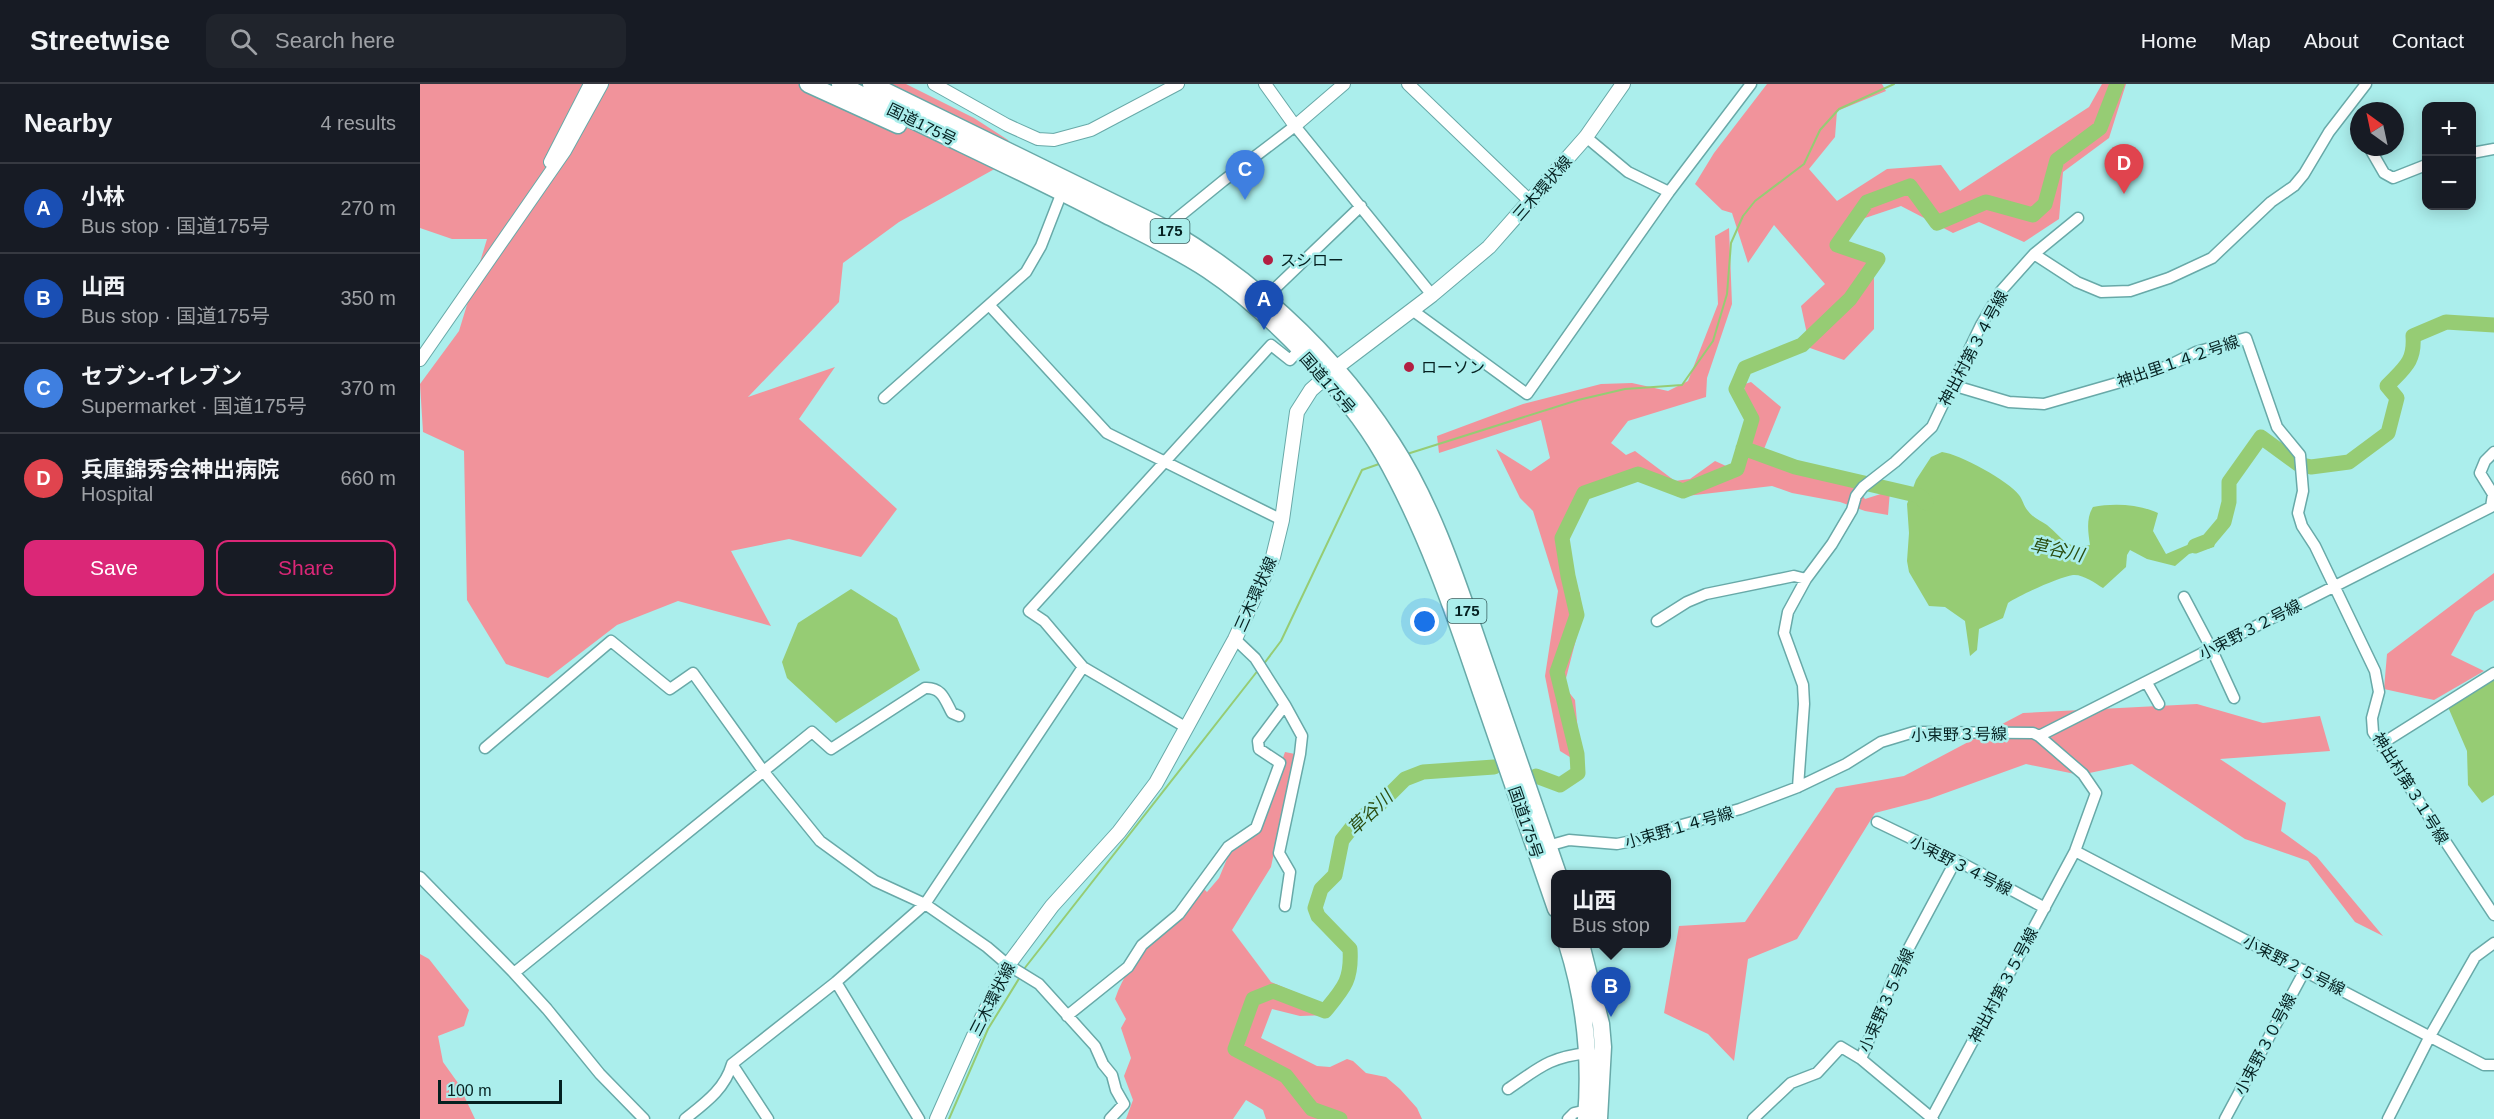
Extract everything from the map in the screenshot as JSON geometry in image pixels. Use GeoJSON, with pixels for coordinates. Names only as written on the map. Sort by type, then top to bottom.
{"type":"FeatureCollection","features":[{"type":"Feature","properties":{"kind":"highway"},"geometry":{"type":"LineString","coordinates":[[808,84],[917,134],[973,142]]}},
{"type":"Feature","properties":{"kind":"highway","name":"国道175号"},"geometry":{"type":"LineString","coordinates":[[840,84],[973,142],[1225,265],[1265,298],[1332,372],[1355,413],[1381,451],[1422,531],[1542,848],[1551,887]]}},
{"type":"Feature","properties":{"kind":"highway","name":"国道175号"},"geometry":{"type":"LineString","coordinates":[[871,84],[1062,192],[1163,236],[1189,258],[1229,286],[1299,351],[1332,372]]}},
{"type":"Feature","properties":{"kind":"highway"},"geometry":{"type":"LineString","coordinates":[[891,84],[973,142]]}},
{"type":"Feature","properties":{"kind":"highway","name":"国道175号"},"geometry":{"type":"LineString","coordinates":[[1542,848],[1556,870]]}},
{"type":"Feature","properties":{"kind":"highway"},"geometry":{"type":"LineString","coordinates":[[1568,948],[1581,999],[1588,1053],[1590,1116]]}},
{"type":"Feature","properties":{"kind":"highway"},"geometry":{"type":"LineString","coordinates":[[1582,948],[1601,1023],[1603,1047],[1590,1116]]}},
{"type":"Feature","properties":{"kind":"main road","name":"三木環状線"},"geometry":{"type":"LineString","coordinates":[[937,1119],[1008,965],[1052,906],[1119,832],[1156,783],[1266,577],[1282,520],[1297,412],[1311,390],[1490,247],[1586,137],[1623,84]]}},
{"type":"Feature","properties":{"kind":"street"},"geometry":{"type":"LineString","coordinates":[[525,209],[590,84]]}},
{"type":"Feature","properties":{"kind":"street"},"geometry":{"type":"LineString","coordinates":[[421,356],[565,151],[602,84]]}},
{"type":"Feature","properties":{"kind":"street"},"geometry":{"type":"LineString","coordinates":[[934,84],[1006,125],[1038,139],[1054,140],[1091,130],[1178,84]]}},
{"type":"Feature","properties":{"kind":"street"},"geometry":{"type":"LineString","coordinates":[[1265,84],[1295,126],[1432,295]]}},
{"type":"Feature","properties":{"kind":"street"},"geometry":{"type":"LineString","coordinates":[[1163,236],[1174,220],[1295,126],[1344,84]]}},
{"type":"Feature","properties":{"kind":"street"},"geometry":{"type":"LineString","coordinates":[[1408,84],[1531,202]]}},
{"type":"Feature","properties":{"kind":"street"},"geometry":{"type":"LineString","coordinates":[[1412,310],[1527,394],[1669,192],[1751,84]]}},
{"type":"Feature","properties":{"kind":"street"},"geometry":{"type":"LineString","coordinates":[[2034,254],[2077,282],[2101,292],[2130,291],[2212,258],[2271,202],[2294,186],[2366,84]]}},
{"type":"Feature","properties":{"kind":"street"},"geometry":{"type":"LineString","coordinates":[[1586,137],[1628,172],[1669,192]]}},
{"type":"Feature","properties":{"kind":"street"},"geometry":{"type":"LineString","coordinates":[[2476,152],[2494,149]]}},
{"type":"Feature","properties":{"kind":"street"},"geometry":{"type":"LineString","coordinates":[[2374,156],[2384,173],[2393,178],[2422,167]]}},
{"type":"Feature","properties":{"kind":"street"},"geometry":{"type":"LineString","coordinates":[[884,398],[1026,272],[1041,246],[1062,192]]}},
{"type":"Feature","properties":{"kind":"street"},"geometry":{"type":"LineString","coordinates":[[1265,298],[1361,207]]}},
{"type":"Feature","properties":{"kind":"street","name":"神出村第３４号線"},"geometry":{"type":"LineString","coordinates":[[1798,787],[1804,705],[1803,685],[1784,633],[1788,612],[1806,579],[1832,544],[1852,510],[1856,496],[1932,427],[1981,325],[2001,291],[2034,254],[2078,218]]}},
{"type":"Feature","properties":{"kind":"street"},"geometry":{"type":"LineString","coordinates":[[990,306],[1107,433],[1282,520]]}},
{"type":"Feature","properties":{"kind":"street","name":"神出里１４２号線"},"geometry":{"type":"LineString","coordinates":[[1952,385],[2009,402],[2044,404],[2124,381],[2168,366],[2196,352],[2246,338],[2277,427],[2300,455],[2303,492],[2298,513],[2302,526],[2315,546],[2334,586]]}},
{"type":"Feature","properties":{"kind":"street"},"geometry":{"type":"LineString","coordinates":[[1187,728],[1083,667],[1044,621],[1029,611],[1271,345],[1290,360],[1299,351]]}},
{"type":"Feature","properties":{"kind":"street","name":"小束野３２号線"},"geometry":{"type":"LineString","coordinates":[[2039,736],[2491,507],[2493,494],[2480,473],[2485,461],[2494,452]]}},
{"type":"Feature","properties":{"kind":"street"},"geometry":{"type":"LineString","coordinates":[[1657,621],[1687,602],[1706,594],[1794,576],[1806,579]]}},
{"type":"Feature","properties":{"kind":"street","name":"神出村第３１号線"},"geometry":{"type":"LineString","coordinates":[[2334,586],[2375,671],[2379,692],[2372,718],[2373,732],[2494,915]]}},
{"type":"Feature","properties":{"kind":"street"},"geometry":{"type":"LineString","coordinates":[[2184,597],[2234,698]]}},
{"type":"Feature","properties":{"kind":"street"},"geometry":{"type":"LineString","coordinates":[[1234,639],[1255,658],[1302,736],[1279,853],[1290,872],[1285,906]]}},
{"type":"Feature","properties":{"kind":"street"},"geometry":{"type":"LineString","coordinates":[[485,748],[611,640],[670,689],[693,673],[764,772],[820,841],[875,881],[925,904],[987,947],[1008,965],[1039,984],[1095,1046],[1103,1064],[1113,1075],[1116,1090],[1124,1104],[1110,1119]]}},
{"type":"Feature","properties":{"kind":"street"},"geometry":{"type":"LineString","coordinates":[[685,1119],[702,1106],[727,1080],[732,1064],[836,982],[925,904],[1083,667]]}},
{"type":"Feature","properties":{"kind":"street"},"geometry":{"type":"LineString","coordinates":[[2382,747],[2386,741],[2494,673]]}},
{"type":"Feature","properties":{"kind":"street"},"geometry":{"type":"LineString","coordinates":[[2147,682],[2159,704]]}},
{"type":"Feature","properties":{"kind":"street"},"geometry":{"type":"LineString","coordinates":[[514,973],[812,732],[831,749],[925,688],[934,687],[941,692],[952,713],[959,716]]}},
{"type":"Feature","properties":{"kind":"street"},"geometry":{"type":"LineString","coordinates":[[1067,1016],[1128,967],[1142,945],[1179,914],[1228,848],[1256,828],[1280,763],[1259,749],[1258,741],[1285,705]]}},
{"type":"Feature","properties":{"kind":"street","name":"小束野３号線"},"geometry":{"type":"LineString","coordinates":[[1751,806],[1846,764],[1881,742],[1914,732],[2033,733],[2039,736]]}},
{"type":"Feature","properties":{"kind":"street"},"geometry":{"type":"LineString","coordinates":[[2039,736],[2083,774],[2096,793],[2075,851]]}},
{"type":"Feature","properties":{"kind":"street","name":"小束野１４号線"},"geometry":{"type":"LineString","coordinates":[[1542,848],[1569,840],[1617,844],[1637,840],[1678,825],[1751,806]]}},
{"type":"Feature","properties":{"kind":"street","name":"小束野３４号線"},"geometry":{"type":"LineString","coordinates":[[1877,822],[1956,860],[2044,908]]}},
{"type":"Feature","properties":{"kind":"street","name":"神出村第３５号線"},"geometry":{"type":"LineString","coordinates":[[1932,1119],[2075,851]]}},
{"type":"Feature","properties":{"kind":"street","name":"小束野２５号線"},"geometry":{"type":"LineString","coordinates":[[2075,851],[2484,1065],[2494,1065]]}},
{"type":"Feature","properties":{"kind":"street","name":"小束野３５号線"},"geometry":{"type":"LineString","coordinates":[[1932,1119],[1861,1059],[1896,972],[1956,860]]}},
{"type":"Feature","properties":{"kind":"street"},"geometry":{"type":"LineString","coordinates":[[420,877],[514,973],[600,1074],[644,1119]]}},
{"type":"Feature","properties":{"kind":"street"},"geometry":{"type":"LineString","coordinates":[[2388,1119],[2430,1036],[2475,957],[2494,943]]}},
{"type":"Feature","properties":{"kind":"street","name":"小束野３０号線"},"geometry":{"type":"LineString","coordinates":[[2225,1119],[2305,970]]}},
{"type":"Feature","properties":{"kind":"street"},"geometry":{"type":"LineString","coordinates":[[836,982],[919,1119]]}},
{"type":"Feature","properties":{"kind":"street"},"geometry":{"type":"LineString","coordinates":[[1753,1119],[1791,1083],[1817,1073],[1841,1047],[1861,1059]]}},
{"type":"Feature","properties":{"kind":"street"},"geometry":{"type":"LineString","coordinates":[[1508,1089],[1550,1061],[1564,1055],[1588,1053]]}},
{"type":"Feature","properties":{"kind":"street"},"geometry":{"type":"LineString","coordinates":[[732,1064],[768,1119]]}},
{"type":"Feature","properties":{"kind":"street"},"geometry":{"type":"LineString","coordinates":[[1568,1119],[1574,1113],[1590,1116]]}},
{"type":"Feature","properties":{"kind":"shaded area"},"geometry":{"type":"Polygon","coordinates":[[[420,84],[906,84],[974,118],[1008,140],[1018,156],[899,222],[843,263],[839,302],[748,397],[835,367],[799,419],[897,509],[861,557],[789,539],[731,551],[771,626],[678,601],[617,625],[548,678],[506,664],[467,600],[464,451],[423,432],[420,384],[459,331],[487,239],[452,239],[420,228],[420,84]]]}},
{"type":"Feature","properties":{"kind":"shaded area"},"geometry":{"type":"Polygon","coordinates":[[[1767,84],[1882,84],[1886,91],[1837,111],[1835,137],[1809,169],[1837,201],[1887,169],[1941,165],[1960,191],[2089,107],[2102,84],[2126,84],[2109,138],[2063,172],[2059,219],[2024,242],[1979,222],[1953,233],[1901,206],[1859,220],[1836,251],[1874,261],[1874,329],[1844,360],[1810,348],[1801,306],[1825,284],[1774,225],[1748,263],[1732,213],[1722,210],[1695,184],[1714,153],[1767,84]]]}},
{"type":"Feature","properties":{"kind":"shaded area"},"geometry":{"type":"Polygon","coordinates":[[[1729,228],[1732,304],[1707,378],[1706,397],[1628,421],[1611,443],[1626,455],[1635,451],[1675,481],[1690,479],[1715,461],[1735,470],[1747,435],[1755,426],[1752,408],[1744,391],[1745,384],[1751,382],[1781,407],[1764,449],[1853,483],[1865,499],[1890,491],[1888,515],[1865,511],[1840,502],[1792,493],[1772,486],[1678,497],[1646,473],[1622,475],[1591,486],[1560,544],[1561,568],[1580,593],[1581,620],[1564,686],[1575,700],[1580,753],[1573,759],[1560,751],[1545,676],[1558,591],[1533,511],[1520,498],[1496,449],[1531,471],[1550,458],[1541,420],[1439,453],[1437,436],[1523,404],[1601,384],[1632,383],[1668,391],[1688,381],[1718,304],[1715,236],[1729,228]]]}},
{"type":"Feature","properties":{"kind":"shaded area"},"geometry":{"type":"Polygon","coordinates":[[[2494,573],[2494,600],[2475,612],[2451,655],[2484,671],[2434,700],[2384,689],[2387,654],[2494,573]]]}},
{"type":"Feature","properties":{"kind":"shaded area"},"geometry":{"type":"Polygon","coordinates":[[[2197,704],[2263,723],[2320,716],[2330,751],[2220,759],[2286,803],[2281,831],[2317,857],[2383,936],[2355,922],[2308,861],[2245,839],[2132,764],[2080,775],[2026,764],[1929,799],[1875,813],[1797,939],[1748,959],[1734,1061],[1708,1034],[1664,1013],[1679,926],[1745,922],[1836,788],[1904,776],[2023,713],[2197,704]]]}},
{"type":"Feature","properties":{"kind":"shaded area"},"geometry":{"type":"Polygon","coordinates":[[[1285,752],[1295,754],[1271,867],[1232,930],[1271,982],[1333,1008],[1328,1015],[1300,1016],[1272,1009],[1261,1038],[1317,1066],[1330,1067],[1347,1059],[1353,1061],[1366,1073],[1386,1077],[1417,1108],[1422,1119],[1266,1119],[1263,1110],[1246,1100],[1233,1119],[1126,1119],[1133,1100],[1124,1076],[1131,1058],[1121,1028],[1126,1019],[1115,999],[1122,982],[1141,953],[1165,926],[1204,889],[1207,892],[1219,878],[1229,854],[1256,835],[1285,752]]]}},
{"type":"Feature","properties":{"kind":"shaded area"},"geometry":{"type":"Polygon","coordinates":[[[420,954],[429,959],[469,1010],[464,1026],[438,1036],[443,1062],[458,1083],[475,1119],[420,1119],[420,954]]]}},
{"type":"Feature","properties":{"kind":"water"},"geometry":{"type":"Polygon","coordinates":[[[1942,452],[1971,463],[2014,489],[2032,515],[2070,545],[2090,545],[2088,520],[2093,507],[2117,505],[2134,506],[2158,513],[2153,531],[2166,554],[2211,535],[2217,536],[2214,547],[2189,554],[2175,566],[2147,559],[2130,550],[2126,567],[2103,588],[2077,575],[2067,576],[2040,587],[2008,603],[2003,618],[1979,629],[1977,650],[1970,656],[1965,621],[1945,607],[1929,606],[1909,572],[1907,561],[1909,533],[1907,504],[1916,480],[1931,457],[1942,452]]]}},
{"type":"Feature","properties":{"kind":"water"},"geometry":{"type":"Polygon","coordinates":[[[851,589],[897,618],[920,670],[836,723],[787,678],[782,662],[798,623],[851,589]]]}},
{"type":"Feature","properties":{"kind":"water"},"geometry":{"type":"Polygon","coordinates":[[[2494,679],[2494,795],[2482,803],[2468,785],[2467,751],[2448,707],[2494,679]]]}},
{"type":"Feature","properties":{"kind":"waterway"},"geometry":{"type":"LineString","coordinates":[[1407,454],[1578,400],[1625,389],[1682,385],[1713,341],[1727,294],[1731,243],[1743,216],[1755,201],[1804,164],[1820,130],[1839,109],[1894,84]]}},
{"type":"Feature","properties":{"kind":"waterway","name":"草谷川"},"geometry":{"type":"LineString","coordinates":[[1536,776],[1560,785],[1578,773],[1577,754],[1557,672],[1577,615],[1562,538],[1584,493],[1638,474],[1683,491],[1737,469],[1752,419],[1736,389],[1745,368],[1802,345],[1850,299],[1878,259],[1837,245],[1867,202],[1910,186],[1937,223],[1986,202],[2033,215],[2045,204],[2057,160],[2100,128],[2117,84]]}},
{"type":"Feature","properties":{"kind":"waterway","name":"草谷川"},"geometry":{"type":"LineString","coordinates":[[2195,546],[2208,541],[2224,522],[2229,502],[2229,482],[2261,437],[2298,464],[2311,467],[2349,462],[2388,433],[2397,398],[2387,386],[2407,364],[2412,352],[2413,336],[2446,322],[2494,325]]}},
{"type":"Feature","properties":{"kind":"waterway","name":"草谷川"},"geometry":{"type":"LineString","coordinates":[[1743,448],[1795,467],[1920,496],[1926,503]]}},
{"type":"Feature","properties":{"kind":"waterway"},"geometry":{"type":"LineString","coordinates":[[1263,665],[1281,641],[1362,470],[1379,464]]}},
{"type":"Feature","properties":{"kind":"waterway"},"geometry":{"type":"LineString","coordinates":[[1024,969],[1259,669]]}},
{"type":"Feature","properties":{"kind":"waterway","name":"草谷川"},"geometry":{"type":"LineString","coordinates":[[1340,1119],[1312,1109],[1286,1076],[1235,1049],[1253,999],[1273,991],[1325,1011],[1342,989],[1350,969],[1350,949],[1318,916],[1315,908],[1321,889],[1335,875],[1342,840],[1357,821],[1381,803],[1405,779],[1423,772],[1494,767]]}},
{"type":"Feature","properties":{"kind":"waterway"},"geometry":{"type":"LineString","coordinates":[[949,1119],[988,1029],[1020,977]]}},
{"type":"Feature","properties":{"kind":"place","name":"兵庫錦秀会神出病院"},"geometry":{"type":"Point","coordinates":[2124,194]}},
{"type":"Feature","properties":{"kind":"place","name":"セブン-イレブン"},"geometry":{"type":"Point","coordinates":[1245,200]}},
{"type":"Feature","properties":{"kind":"place","name":"スシロー"},"geometry":{"type":"Point","coordinates":[1268,260]}},
{"type":"Feature","properties":{"kind":"place","name":"小林"},"geometry":{"type":"Point","coordinates":[1264,330]}},
{"type":"Feature","properties":{"kind":"place","name":"ローソン"},"geometry":{"type":"Point","coordinates":[1409,367]}},
{"type":"Feature","properties":{"kind":"place","name":"山西"},"geometry":{"type":"Point","coordinates":[1611,1017]}}]}
